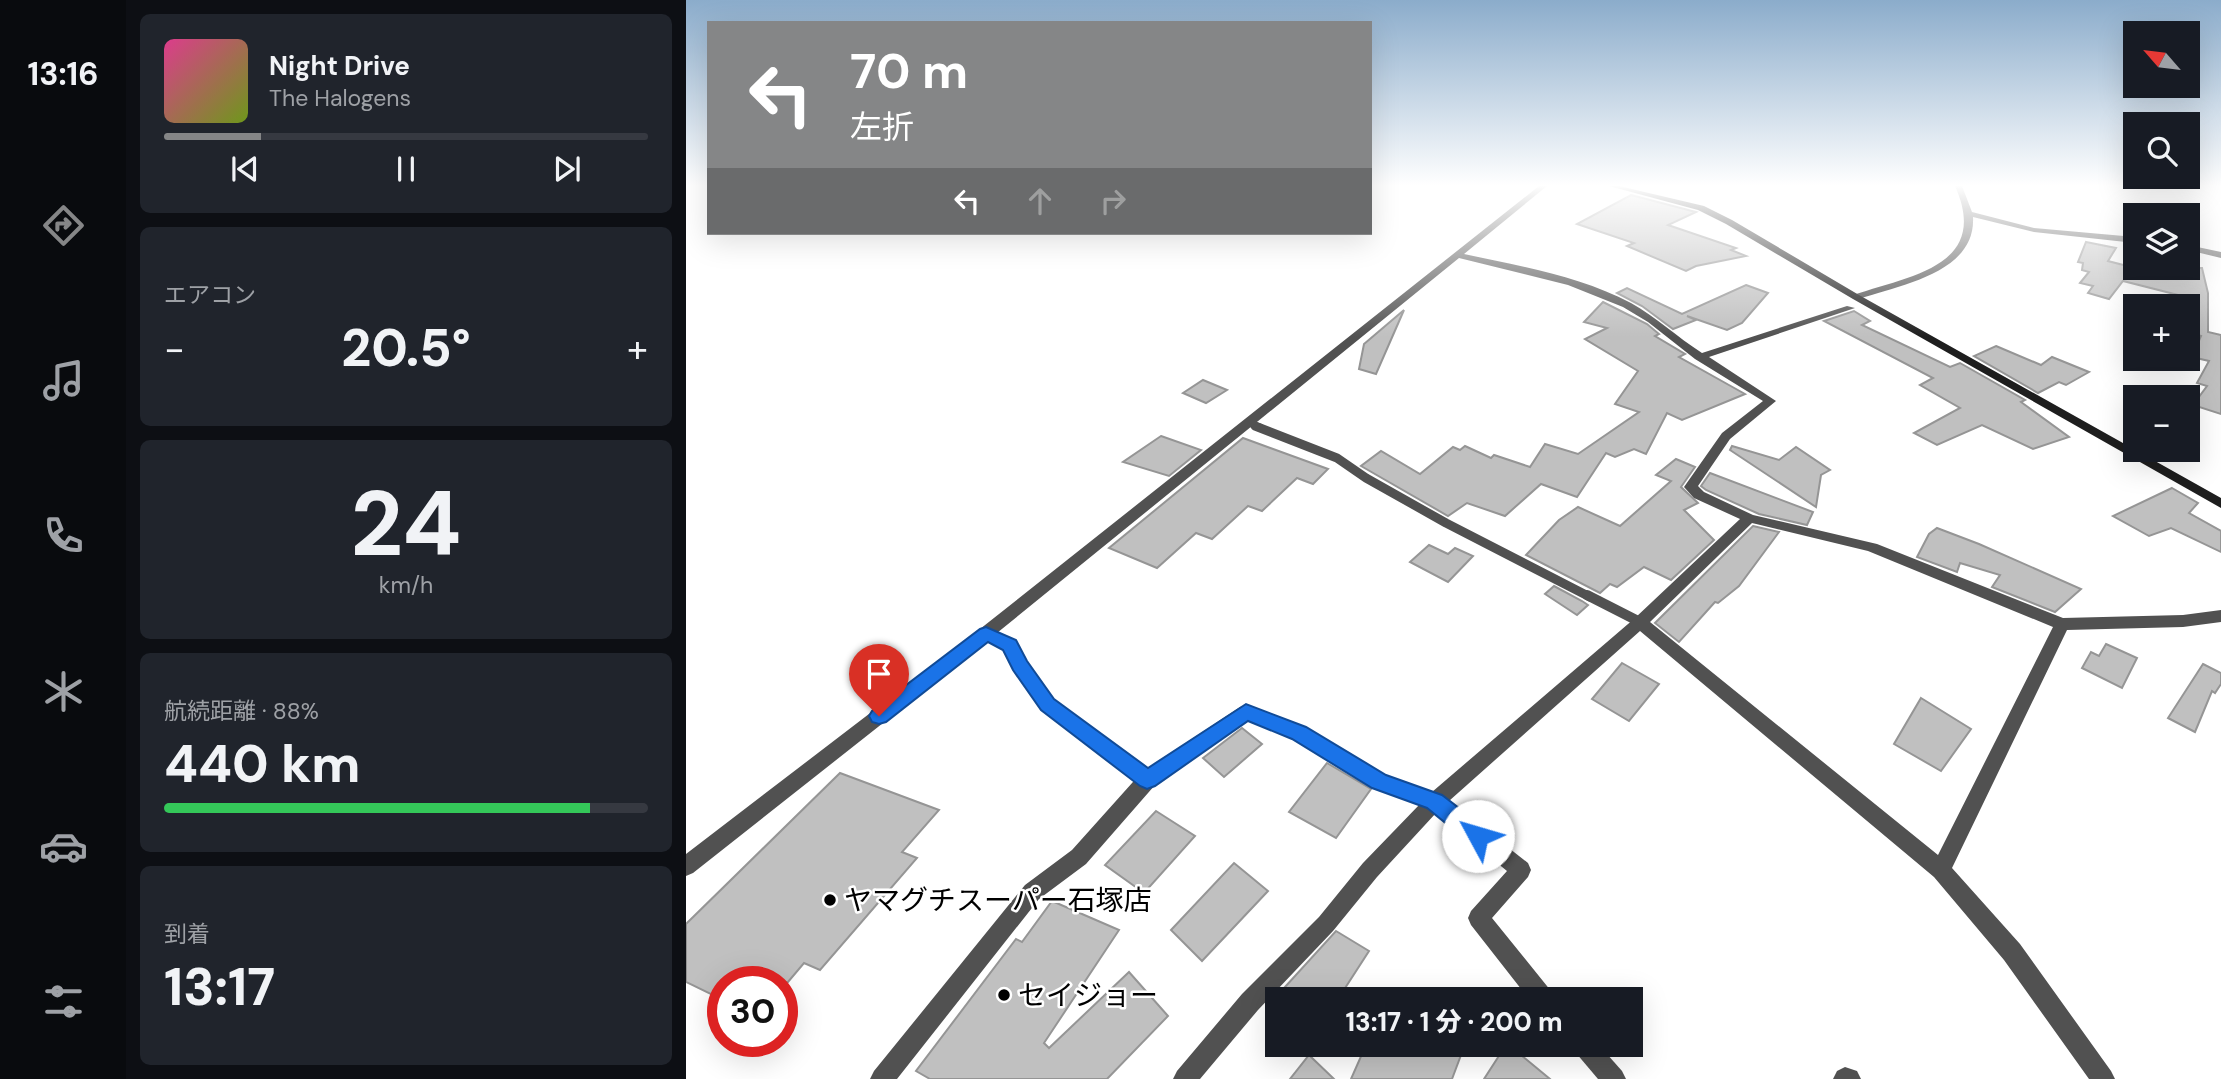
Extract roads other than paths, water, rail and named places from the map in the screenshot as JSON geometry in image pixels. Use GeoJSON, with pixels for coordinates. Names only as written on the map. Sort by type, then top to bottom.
{"type":"FeatureCollection","features":[{"type":"Feature","properties":{"kind":"street"},"geometry":{"type":"LineString","coordinates":[[686,866],[986,633],[1480,236]]}},
{"type":"Feature","properties":{"kind":"street"},"geometry":{"type":"LineString","coordinates":[[1747,236],[1853,302],[2221,504]]}},
{"type":"Feature","properties":{"kind":"street"},"geometry":{"type":"LineString","coordinates":[[1699,357],[1853,302],[1915,276],[1951,259],[1965,236]]}},
{"type":"Feature","properties":{"kind":"street"},"geometry":{"type":"LineString","coordinates":[[2098,236],[2123,239]]}},
{"type":"Feature","properties":{"kind":"street"},"geometry":{"type":"LineString","coordinates":[[2200,251],[2221,255]]}},
{"type":"Feature","properties":{"kind":"street"},"geometry":{"type":"LineString","coordinates":[[1457,255],[1550,277],[1600,293],[1633,309],[1699,357],[1770,401],[1726,436],[1691,487],[1699,495],[1749,517],[1872,547],[2062,624],[2183,621],[2221,616]]}},
{"type":"Feature","properties":{"kind":"street"},"geometry":{"type":"LineString","coordinates":[[1185,1079],[1250,1002],[1435,802],[1640,622],[1749,517]]}},
{"type":"Feature","properties":{"kind":"street"},"geometry":{"type":"LineString","coordinates":[[1640,622],[1941,870],[2012,952],[2103,1079]]}},
{"type":"Feature","properties":{"kind":"street"},"geometry":{"type":"LineString","coordinates":[[1941,870],[2062,624]]}},
{"type":"Feature","properties":{"kind":"street"},"geometry":{"type":"LineString","coordinates":[[882,1079],[1032,892],[1079,856],[1147,779],[1246,712],[1299,733],[1379,782],[1435,802],[1521,870],[1478,918],[1533,987]]}},
{"type":"Feature","properties":{"kind":"street"},"geometry":{"type":"LineString","coordinates":[[1595,1057],[1614,1079]]}},
{"type":"Feature","properties":{"kind":"lane"},"geometry":{"type":"LineString","coordinates":[[1249,422],[1337,457],[1366,478],[1446,523],[1640,622]]}},
{"type":"Feature","properties":{"kind":"lane"},"geometry":{"type":"LineString","coordinates":[[986,633],[1010,645],[1047,705],[1147,779]]}},
{"type":"Feature","properties":{"kind":"place","name":"ヤマグチスーパー石塚店"},"geometry":{"type":"Point","coordinates":[830,900]}},
{"type":"Feature","properties":{"kind":"place","name":"セイジョー"},"geometry":{"type":"Point","coordinates":[1004,995]}}]}
